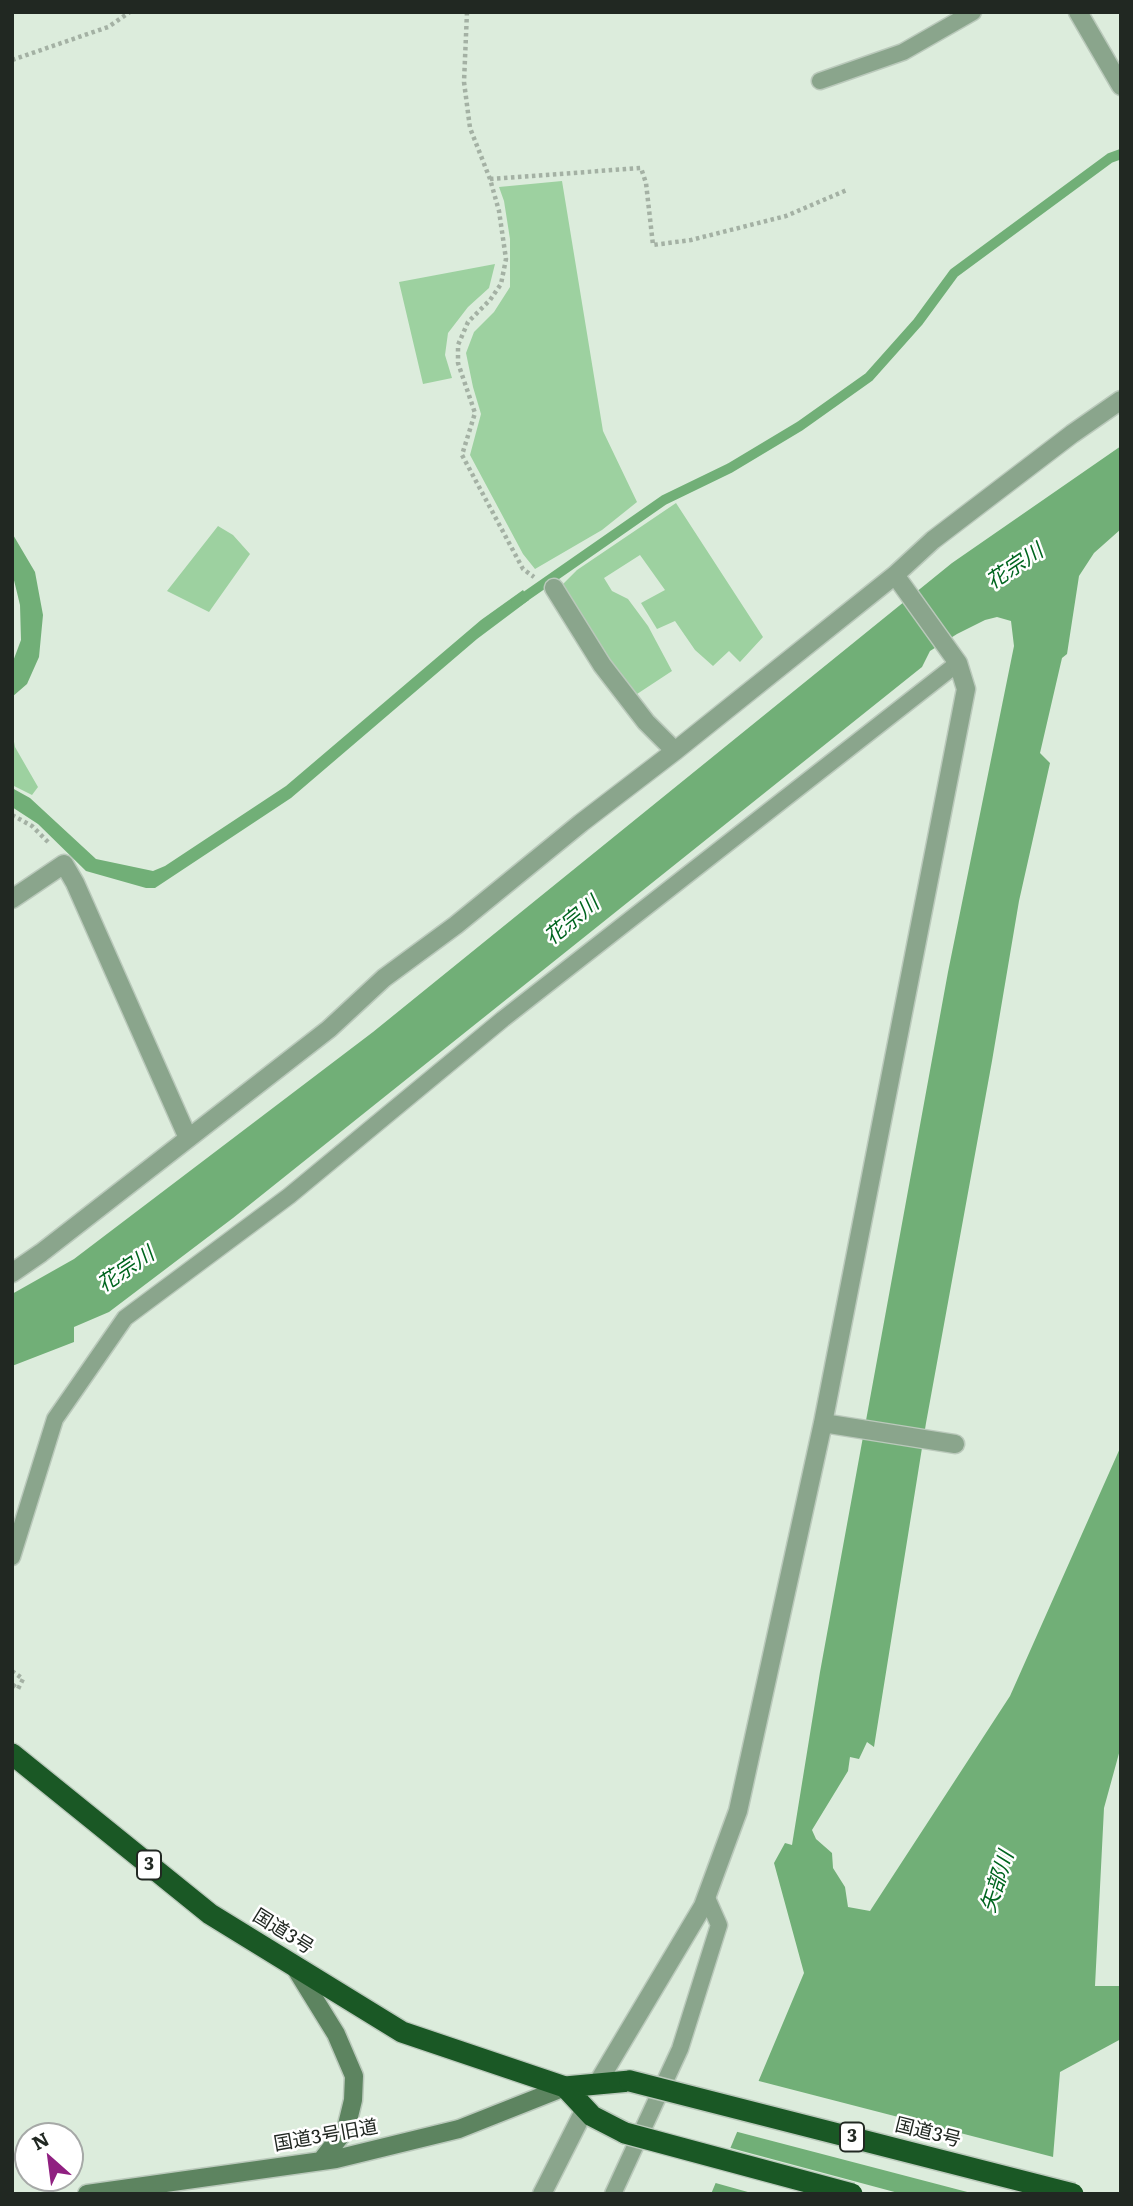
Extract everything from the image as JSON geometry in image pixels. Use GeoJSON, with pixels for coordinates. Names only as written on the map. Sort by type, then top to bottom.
{"type":"FeatureCollection","features":[{"type":"Feature","properties":{"kind":"highway","name":"国道3号"},"geometry":{"type":"LineString","coordinates":[[12,1754],[210,1914],[402,2032],[565,2087],[630,2081],[1073,2194]]}},
{"type":"Feature","properties":{"kind":"highway","name":"国道3号"},"geometry":{"type":"LineString","coordinates":[[565,2087],[592,2116],[625,2133],[852,2194]]}},
{"type":"Feature","properties":{"kind":"street"},"geometry":{"type":"LineString","coordinates":[[1078,12],[1121,86]]}},
{"type":"Feature","properties":{"kind":"street"},"geometry":{"type":"LineString","coordinates":[[12,1273],[329,1029],[384,978],[456,925],[581,823],[675,751],[895,575],[933,540],[1121,400]]}},
{"type":"Feature","properties":{"kind":"street"},"geometry":{"type":"LineString","coordinates":[[597,2084],[706,1898],[738,1811],[823,1423],[966,689],[958,663],[895,575]]}},
{"type":"Feature","properties":{"kind":"street"},"geometry":{"type":"LineString","coordinates":[[554,588],[602,666],[646,722],[675,751]]}},
{"type":"Feature","properties":{"kind":"street"},"geometry":{"type":"LineString","coordinates":[[12,900],[64,864],[75,883],[188,1138]]}},
{"type":"Feature","properties":{"kind":"street"},"geometry":{"type":"LineString","coordinates":[[823,1423],[955,1444]]}},
{"type":"Feature","properties":{"kind":"street"},"geometry":{"type":"LineString","coordinates":[[294,1966],[336,2034],[354,2076],[353,2100],[346,2129],[321,2161]]}},
{"type":"Feature","properties":{"kind":"street","name":"国道3号旧道"},"geometry":{"type":"LineString","coordinates":[[87,2194],[321,2161],[459,2129],[565,2087]]}},
{"type":"Feature","properties":{"kind":"street"},"geometry":{"type":"LineString","coordinates":[[542,2194],[585,2109]]}},
{"type":"Feature","properties":{"kind":"lane"},"geometry":{"type":"LineString","coordinates":[[820,81],[903,52],[973,12]]}},
{"type":"Feature","properties":{"kind":"lane"},"geometry":{"type":"LineString","coordinates":[[12,1557],[55,1419],[125,1318],[289,1196],[503,1019],[958,663]]}},
{"type":"Feature","properties":{"kind":"lane"},"geometry":{"type":"LineString","coordinates":[[613,2194],[680,2049],[715,1938],[719,1925],[706,1898]]}},
{"type":"Feature","properties":{"kind":"path"},"geometry":{"type":"LineString","coordinates":[[12,60],[108,27],[130,12]]}},
{"type":"Feature","properties":{"kind":"path"},"geometry":{"type":"LineString","coordinates":[[467,12],[464,82],[470,128],[499,211],[506,260],[501,284],[490,300],[468,322],[458,345],[458,363],[475,412],[463,455],[523,569],[554,588]]}},
{"type":"Feature","properties":{"kind":"path"},"geometry":{"type":"LineString","coordinates":[[490,179],[641,168],[646,183],[653,245],[691,240],[786,216],[847,190]]}},
{"type":"Feature","properties":{"kind":"path"},"geometry":{"type":"LineString","coordinates":[[12,815],[32,826],[64,864]]}},
{"type":"Feature","properties":{"kind":"path"},"geometry":{"type":"LineString","coordinates":[[12,1671],[23,1679],[18,1689],[12,1684]]}},
{"type":"Feature","properties":{"kind":"shaded area"},"geometry":{"type":"Polygon","coordinates":[[[562,181],[603,431],[637,502],[602,530],[535,569],[523,554],[470,455],[481,414],[466,353],[474,332],[494,312],[510,287],[510,239],[499,187],[562,181]]]}},
{"type":"Feature","properties":{"kind":"shaded area"},"geometry":{"type":"Polygon","coordinates":[[[495,264],[489,288],[468,307],[448,333],[445,355],[452,378],[423,384],[399,282],[495,264]]]}},
{"type":"Feature","properties":{"kind":"shaded area"},"geometry":{"type":"Polygon","coordinates":[[[676,503],[763,637],[740,662],[729,651],[713,666],[695,650],[675,621],[657,629],[641,603],[665,590],[640,555],[604,578],[612,591],[628,599],[648,626],[672,671],[634,696],[562,585],[577,570],[676,503]]]}},
{"type":"Feature","properties":{"kind":"shaded area"},"geometry":{"type":"Polygon","coordinates":[[[218,526],[233,535],[250,554],[209,612],[167,591],[218,526]]]}},
{"type":"Feature","properties":{"kind":"shaded area"},"geometry":{"type":"Polygon","coordinates":[[[12,731],[15,747],[38,787],[32,795],[12,785],[12,731]]]}},
{"type":"Feature","properties":{"kind":"water"},"geometry":{"type":"Polygon","coordinates":[[[1121,446],[1121,529],[1094,553],[1079,576],[1067,654],[1062,658],[1040,753],[1050,763],[1019,901],[926,1423],[874,1747],[867,1742],[859,1759],[850,1757],[848,1771],[812,1830],[816,1839],[832,1853],[833,1868],[845,1887],[848,1907],[870,1911],[1010,1696],[1121,1446],[1121,1746],[1104,1808],[1095,1986],[1121,1986],[1121,2039],[1060,2072],[1050,2194],[711,2194],[804,1973],[774,1863],[785,1843],[792,1845],[820,1672],[948,972],[1014,646],[1011,621],[997,617],[985,620],[930,651],[922,667],[233,1218],[109,1312],[74,1327],[74,1342],[12,1366],[12,1294],[74,1259],[373,1032],[952,563],[1121,446]]]}},
{"type":"Feature","properties":{"kind":"water"},"geometry":{"type":"Polygon","coordinates":[[[12,533],[35,572],[43,615],[39,657],[27,684],[12,697],[12,664],[21,640],[20,605],[12,572],[12,533]]]}},
{"type":"Feature","properties":{"kind":"water"},"geometry":{"type":"Polygon","coordinates":[[[523,590],[529,600],[477,639],[291,798],[155,888],[146,888],[86,871],[38,824],[12,807],[12,788],[30,798],[96,859],[153,871],[165,866],[286,786],[481,620],[523,590]]]}},
{"type":"Feature","properties":{"kind":"pier"},"geometry":{"type":"Polygon","coordinates":[[[755,2080],[1057,2158],[1054,2194],[975,2194],[734,2131],[755,2080]]]}},
{"type":"Feature","properties":{"kind":"pier"},"geometry":{"type":"Polygon","coordinates":[[[727,2147],[902,2194],[755,2194],[712,2182],[727,2147]]]}},
{"type":"Feature","properties":{"kind":"waterway"},"geometry":{"type":"LineString","coordinates":[[516,603],[664,500],[730,468],[800,426],[869,377],[918,322],[954,273],[1110,158],[1121,154]]}},
{"type":"Feature","properties":{"kind":"water label","name":"花宗川"},"geometry":{"type":"Point","coordinates":[1015,567]}},
{"type":"Feature","properties":{"kind":"water label","name":"花宗川"},"geometry":{"type":"Point","coordinates":[572,921]}},
{"type":"Feature","properties":{"kind":"water label","name":"花宗川"},"geometry":{"type":"Point","coordinates":[126,1270]}},
{"type":"Feature","properties":{"kind":"water label","name":"矢部川"},"geometry":{"type":"Point","coordinates":[998,1882]}}]}
